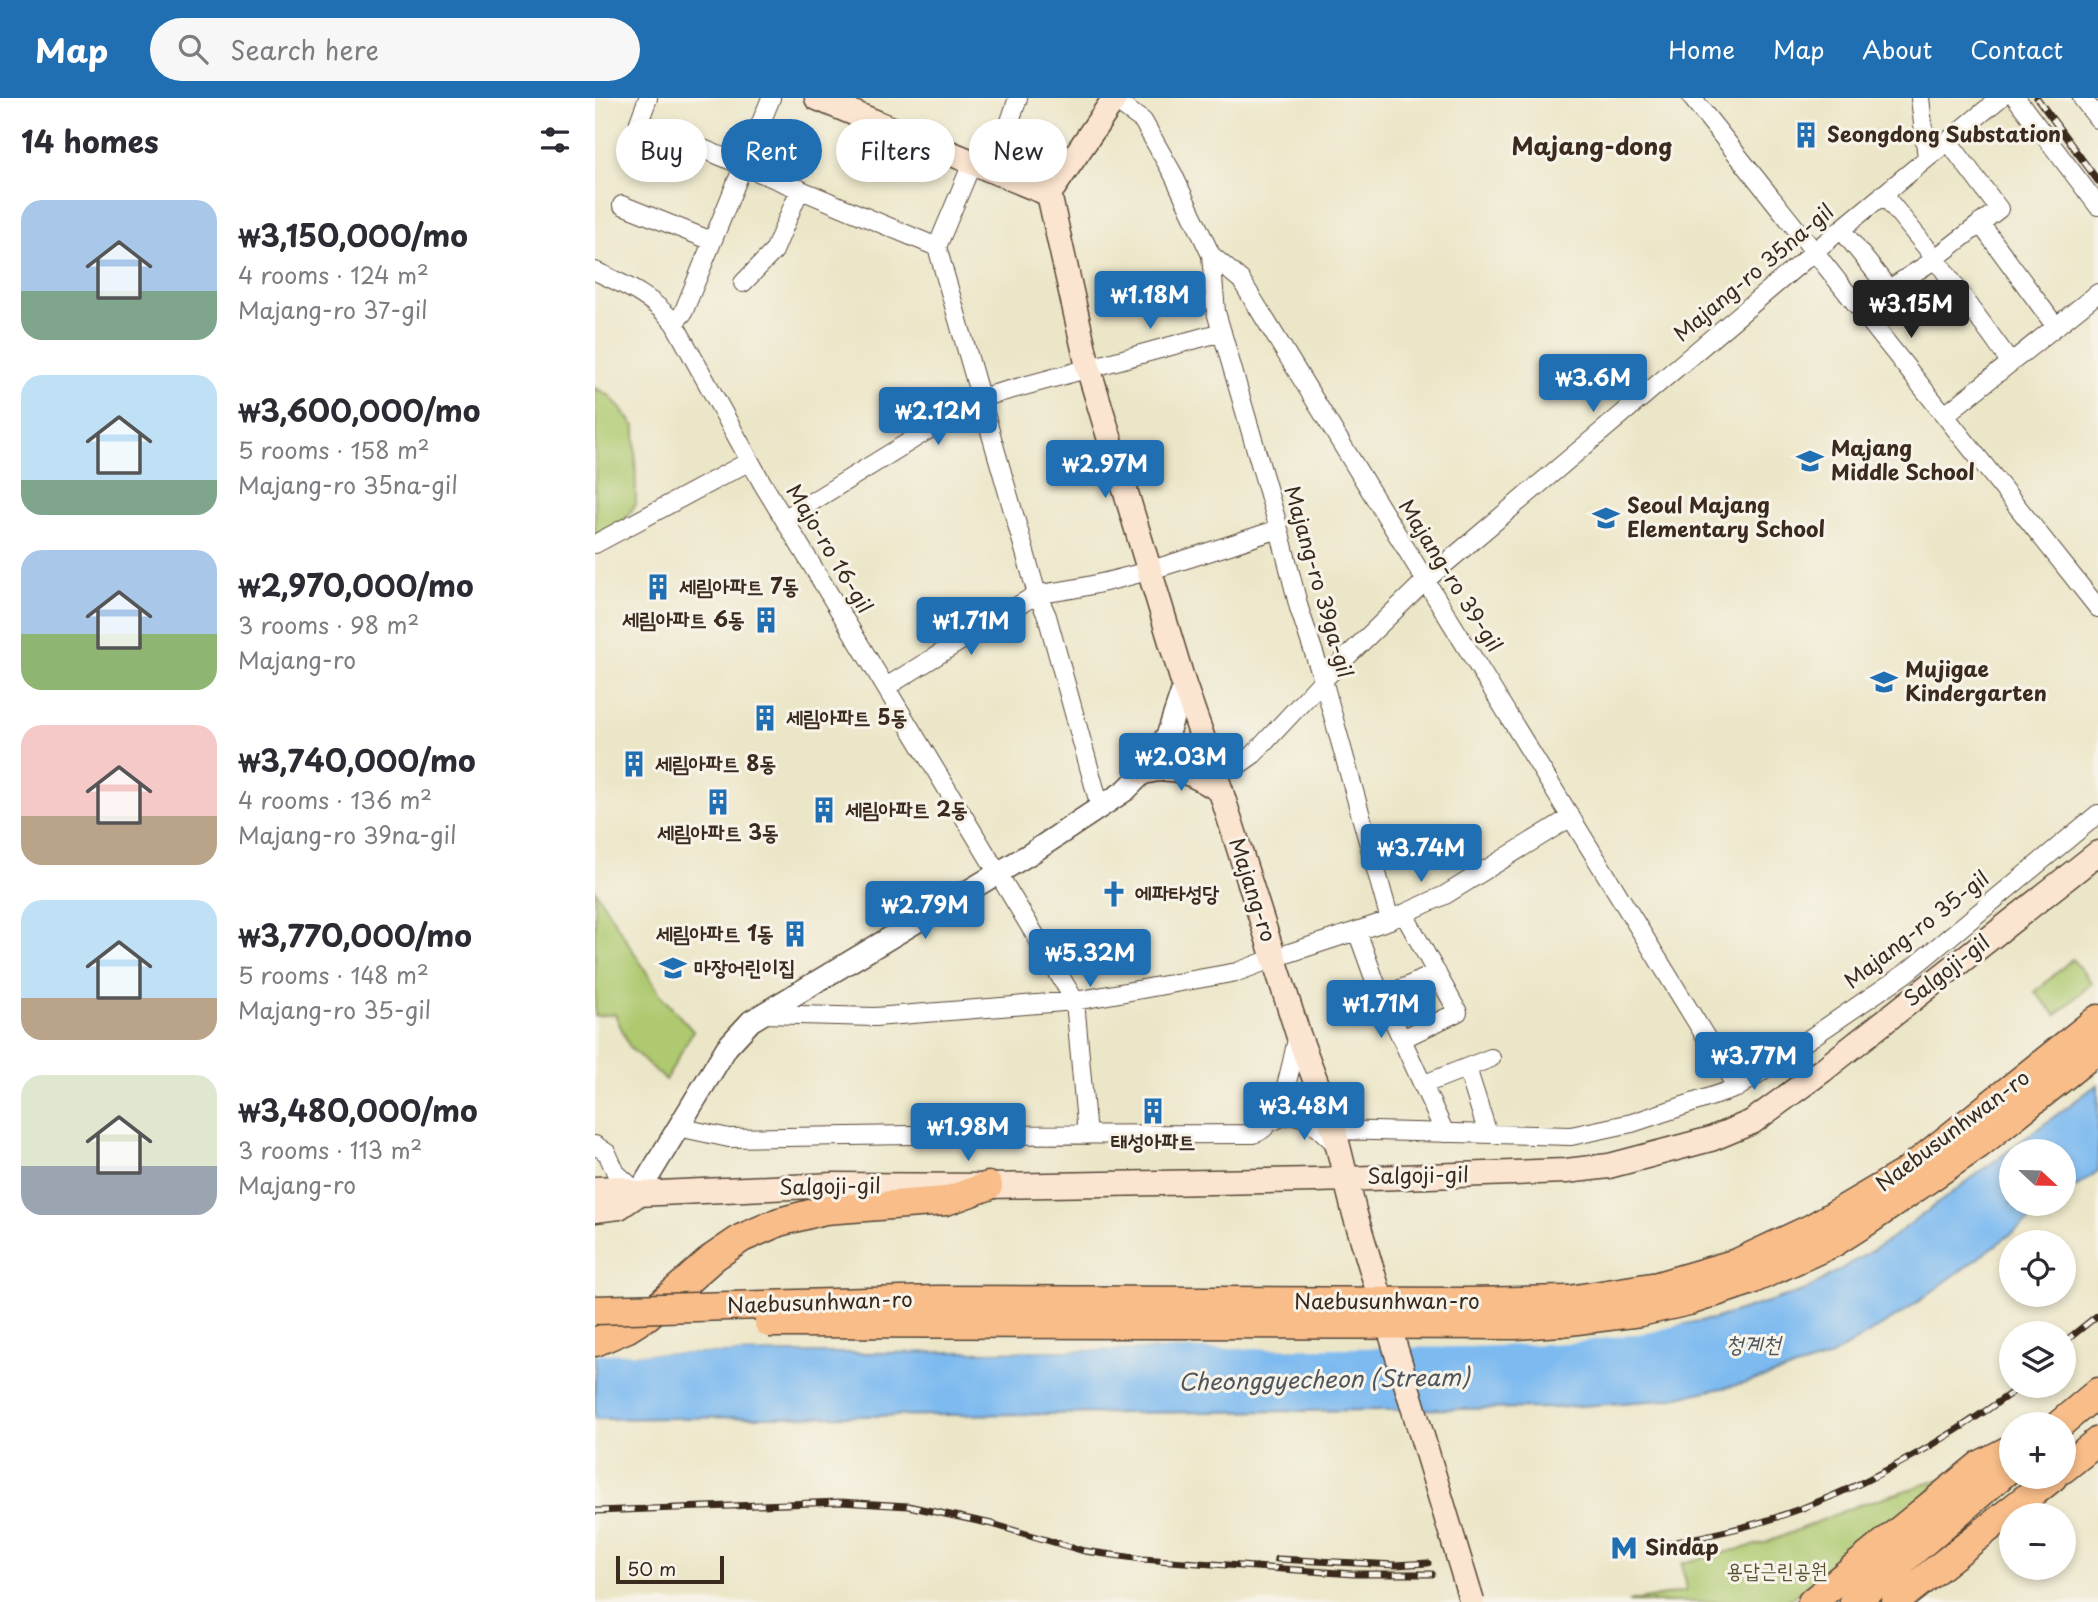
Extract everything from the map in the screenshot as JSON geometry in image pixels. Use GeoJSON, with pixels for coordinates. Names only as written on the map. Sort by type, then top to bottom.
{"type":"FeatureCollection","features":[{"type":"Feature","properties":{"kind":"main road"},"geometry":{"type":"LineString","coordinates":[[817,98],[969,159]]}},
{"type":"Feature","properties":{"kind":"main road"},"geometry":{"type":"LineString","coordinates":[[1023,182],[1049,194],[1113,99]]}},
{"type":"Feature","properties":{"kind":"main road","name":"Majang-ro"},"geometry":{"type":"LineString","coordinates":[[1049,194],[1088,368],[1184,685],[1218,782],[1298,1034],[1336,1138],[1344,1178],[1472,1602]]}},
{"type":"Feature","properties":{"kind":"main road"},"geometry":{"type":"LineString","coordinates":[[1144,772],[1181,769],[1218,782]]}},
{"type":"Feature","properties":{"kind":"main road","name":"Salgoji-gil"},"geometry":{"type":"LineString","coordinates":[[595,1189],[618,1188],[638,1194],[834,1185],[988,1186],[1344,1178],[1566,1171],[1609,1166],[1711,1139],[1752,1122],[1823,1070],[2098,853]]}},
{"type":"Feature","properties":{"kind":"main road","name":"Naebusunhwan-ro"},"geometry":{"type":"LineString","coordinates":[[595,1310],[937,1300],[1544,1301],[1569,1300],[1658,1286],[1737,1263],[1812,1228],[1905,1173],[2098,1018]]}},
{"type":"Feature","properties":{"kind":"main road","name":"Naebusunhwan-ro"},"geometry":{"type":"LineString","coordinates":[[595,1324],[1516,1325],[1589,1320],[1640,1312],[1689,1301],[1749,1281],[1833,1242],[1979,1144],[2098,1049]]}},
{"type":"Feature","properties":{"kind":"main road"},"geometry":{"type":"LineString","coordinates":[[595,1342],[628,1328],[714,1258],[743,1238],[779,1222],[825,1210],[946,1201],[988,1186]]}},
{"type":"Feature","properties":{"kind":"main road","name":"Salgoji-gil"},"geometry":{"type":"LineString","coordinates":[[595,1210],[619,1207],[638,1194]]}},
{"type":"Feature","properties":{"kind":"main road"},"geometry":{"type":"LineString","coordinates":[[2074,1412],[2098,1392]]}},
{"type":"Feature","properties":{"kind":"main road"},"geometry":{"type":"LineString","coordinates":[[2076,1460],[2098,1441]]}},
{"type":"Feature","properties":{"kind":"main road"},"geometry":{"type":"LineString","coordinates":[[1812,1602],[1980,1465],[1999,1455]]}},
{"type":"Feature","properties":{"kind":"main road"},"geometry":{"type":"LineString","coordinates":[[1854,1602],[1999,1477]]}},
{"type":"Feature","properties":{"kind":"main road"},"geometry":{"type":"LineString","coordinates":[[1895,1602],[2040,1489]]}},
{"type":"Feature","properties":{"kind":"main road"},"geometry":{"type":"LineString","coordinates":[[2037,1503],[2048,1489]]}},
{"type":"Feature","properties":{"kind":"main road"},"geometry":{"type":"LineString","coordinates":[[1925,1602],[1999,1541]]}},
{"type":"Feature","properties":{"kind":"street"},"geometry":{"type":"LineString","coordinates":[[648,98],[639,122],[721,156]]}},
{"type":"Feature","properties":{"kind":"street"},"geometry":{"type":"LineString","coordinates":[[763,119],[771,98]]}},
{"type":"Feature","properties":{"kind":"street"},"geometry":{"type":"LineString","coordinates":[[1011,119],[1018,98]]}},
{"type":"Feature","properties":{"kind":"street"},"geometry":{"type":"LineString","coordinates":[[1692,98],[2098,608]]}},
{"type":"Feature","properties":{"kind":"street"},"geometry":{"type":"LineString","coordinates":[[1920,98],[1927,158]]}},
{"type":"Feature","properties":{"kind":"street","name":"Majang-ro 35na-gil"},"geometry":{"type":"LineString","coordinates":[[1218,782],[1254,754],[1323,680],[1426,580],[2000,98]]}},
{"type":"Feature","properties":{"kind":"street"},"geometry":{"type":"LineString","coordinates":[[2016,98],[2098,206]]}},
{"type":"Feature","properties":{"kind":"street"},"geometry":{"type":"LineString","coordinates":[[2082,98],[2098,119]]}},
{"type":"Feature","properties":{"kind":"street","name":"Majang-ro 39-gil"},"geometry":{"type":"LineString","coordinates":[[1113,99],[1143,121],[1173,174],[1211,255],[1241,280],[1737,1088]]}},
{"type":"Feature","properties":{"kind":"street"},"geometry":{"type":"LineString","coordinates":[[1863,311],[1999,209],[1948,141]]}},
{"type":"Feature","properties":{"kind":"street"},"geometry":{"type":"LineString","coordinates":[[969,177],[937,247],[1037,594],[1047,616],[1100,807]]}},
{"type":"Feature","properties":{"kind":"street"},"geometry":{"type":"LineString","coordinates":[[674,323],[683,313],[737,182]]}},
{"type":"Feature","properties":{"kind":"street"},"geometry":{"type":"LineString","coordinates":[[784,182],[937,247]]}},
{"type":"Feature","properties":{"kind":"street"},"geometry":{"type":"LineString","coordinates":[[743,283],[774,251],[800,189]]}},
{"type":"Feature","properties":{"kind":"street"},"geometry":{"type":"LineString","coordinates":[[1884,194],[1935,258],[2011,363]]}},
{"type":"Feature","properties":{"kind":"street"},"geometry":{"type":"LineString","coordinates":[[622,205],[712,241]]}},
{"type":"Feature","properties":{"kind":"street"},"geometry":{"type":"LineString","coordinates":[[1980,223],[2056,327]]}},
{"type":"Feature","properties":{"kind":"street"},"geometry":{"type":"LineString","coordinates":[[1841,229],[1889,289]]}},
{"type":"Feature","properties":{"kind":"street","name":"Majang-ro 39ga-gil"},"geometry":{"type":"LineString","coordinates":[[1211,255],[1216,312],[1299,608],[1397,917],[1437,973],[1458,1012],[1402,1039]]}},
{"type":"Feature","properties":{"kind":"street","name":"Majo-ro 16-gil"},"geometry":{"type":"LineString","coordinates":[[595,271],[639,292],[661,307],[674,323],[784,519],[1075,1001]]}},
{"type":"Feature","properties":{"kind":"street"},"geometry":{"type":"LineString","coordinates":[[1945,415],[2098,293]]}},
{"type":"Feature","properties":{"kind":"street"},"geometry":{"type":"LineString","coordinates":[[784,519],[981,398],[1222,332]]}},
{"type":"Feature","properties":{"kind":"street"},"geometry":{"type":"LineString","coordinates":[[595,544],[750,461]]}},
{"type":"Feature","properties":{"kind":"street"},"geometry":{"type":"LineString","coordinates":[[885,687],[1037,594],[1149,570],[1279,530]]}},
{"type":"Feature","properties":{"kind":"street"},"geometry":{"type":"LineString","coordinates":[[595,1145],[607,1153],[615,1173],[638,1194],[727,1047],[751,1021],[1033,852],[1126,790],[1144,772],[1168,733],[1184,685]]}},
{"type":"Feature","properties":{"kind":"street"},"geometry":{"type":"LineString","coordinates":[[762,1014],[875,1017],[1075,1001],[1237,972],[1397,917],[1445,895],[1571,817]]}},
{"type":"Feature","properties":{"kind":"street","name":"Majang-ro 35-gil"},"geometry":{"type":"LineString","coordinates":[[1336,1138],[1445,1133],[1571,1136],[1632,1123],[1737,1088],[1906,973],[2094,822]]}},
{"type":"Feature","properties":{"kind":"street"},"geometry":{"type":"LineString","coordinates":[[1357,930],[1383,997],[1445,1133]]}},
{"type":"Feature","properties":{"kind":"street"},"geometry":{"type":"LineString","coordinates":[[1383,997],[1437,973]]}},
{"type":"Feature","properties":{"kind":"street"},"geometry":{"type":"LineString","coordinates":[[1075,1001],[1087,1135]]}},
{"type":"Feature","properties":{"kind":"street"},"geometry":{"type":"LineString","coordinates":[[678,1127],[729,1138],[1253,1134],[1265,1130],[1273,1121],[1298,1034]]}},
{"type":"Feature","properties":{"kind":"street"},"geometry":{"type":"LineString","coordinates":[[1422,1085],[1491,1058]]}},
{"type":"Feature","properties":{"kind":"street"},"geometry":{"type":"LineString","coordinates":[[1467,1068],[1488,1134]]}},
{"type":"Feature","properties":{"kind":"street"},"geometry":{"type":"LineString","coordinates":[[1273,1121],[1293,1113],[1301,1115],[1336,1138]]}},
{"type":"Feature","properties":{"kind":"green space"},"geometry":{"type":"Polygon","coordinates":[[[595,388],[610,396],[635,426],[636,504],[624,521],[595,539],[595,388]]]}},
{"type":"Feature","properties":{"kind":"green space"},"geometry":{"type":"Polygon","coordinates":[[[595,890],[662,997],[693,1031],[666,1080],[630,1048],[615,1014],[595,1016],[595,890]]]}},
{"type":"Feature","properties":{"kind":"green space"},"geometry":{"type":"Polygon","coordinates":[[[2072,959],[2092,983],[2056,1015],[2035,992],[2072,959]]]}},
{"type":"Feature","properties":{"kind":"green space","name":"용답근린공원"},"geometry":{"type":"Polygon","coordinates":[[[1945,1478],[1891,1524],[1786,1602],[1628,1602],[1686,1591],[1682,1563],[1768,1542],[1856,1506],[1945,1478]]]}},
{"type":"Feature","properties":{"kind":"water","name":"청계천"},"geometry":{"type":"Polygon","coordinates":[[[2098,1084],[2098,1171],[2076,1187],[2076,1139],[2024,1139],[2098,1084]]]}},
{"type":"Feature","properties":{"kind":"water","name":"청계천"},"geometry":{"type":"Polygon","coordinates":[[[1999,1158],[1999,1216],[2036,1216],[2016,1230],[1999,1230],[1999,1243],[1904,1312],[1828,1358],[1743,1384],[1662,1400],[1554,1408],[595,1419],[595,1353],[859,1353],[1401,1346],[1608,1335],[1713,1319],[1806,1290],[1886,1242],[1999,1158]]]}},
{"type":"Feature","properties":{"kind":"pier"},"geometry":{"type":"Polygon","coordinates":[[[1753,1303],[1739,1309],[1652,1332],[1572,1343],[1467,1347],[595,1354],[595,1349],[858,1350],[1401,1343],[1608,1332],[1712,1315],[1753,1303]]]}},
{"type":"Feature","properties":{"kind":"railway"},"geometry":{"type":"LineString","coordinates":[[2037,98],[2098,181]]}},
{"type":"Feature","properties":{"kind":"railway"},"geometry":{"type":"LineString","coordinates":[[2076,1333],[2098,1315]]}},
{"type":"Feature","properties":{"kind":"railway"},"geometry":{"type":"LineString","coordinates":[[1650,1548],[1765,1521],[1833,1496],[1899,1464],[2004,1398]]}},
{"type":"Feature","properties":{"kind":"railway"},"geometry":{"type":"LineString","coordinates":[[595,1511],[840,1502],[908,1506],[992,1524],[1084,1551],[1142,1559],[1353,1574],[1432,1574]]}},
{"type":"Feature","properties":{"kind":"railway"},"geometry":{"type":"LineString","coordinates":[[1277,1559],[1396,1565],[1428,1563]]}},
{"type":"Feature","properties":{"kind":"place","name":"Seongdong Substation"},"geometry":{"type":"Point","coordinates":[1806,135]}},
{"type":"Feature","properties":{"kind":"place","name":"Majang Middle School"},"geometry":{"type":"Point","coordinates":[1810,461]}},
{"type":"Feature","properties":{"kind":"place","name":"Seoul Majang Elementary School"},"geometry":{"type":"Point","coordinates":[1606,518]}},
{"type":"Feature","properties":{"kind":"place","name":"세림아파트 7동"},"geometry":{"type":"Point","coordinates":[658,587]}},
{"type":"Feature","properties":{"kind":"place","name":"세림아파트 6동"},"geometry":{"type":"Point","coordinates":[766,620]}},
{"type":"Feature","properties":{"kind":"place","name":"Mujigae Kindergarten"},"geometry":{"type":"Point","coordinates":[1884,682]}},
{"type":"Feature","properties":{"kind":"place","name":"세림아파트 5동"},"geometry":{"type":"Point","coordinates":[765,718]}},
{"type":"Feature","properties":{"kind":"place","name":"세림아파트 8동"},"geometry":{"type":"Point","coordinates":[634,764]}},
{"type":"Feature","properties":{"kind":"place","name":"세림아파트 3동"},"geometry":{"type":"Point","coordinates":[718,802]}},
{"type":"Feature","properties":{"kind":"place","name":"세림아파트 2동"},"geometry":{"type":"Point","coordinates":[824,810]}},
{"type":"Feature","properties":{"kind":"place","name":"에파타성당"},"geometry":{"type":"Point","coordinates":[1114,894]}},
{"type":"Feature","properties":{"kind":"place","name":"세림아파트 1동"},"geometry":{"type":"Point","coordinates":[795,934]}},
{"type":"Feature","properties":{"kind":"place","name":"마장어린이집"},"geometry":{"type":"Point","coordinates":[673,968]}},
{"type":"Feature","properties":{"kind":"place","name":"태성아파트"},"geometry":{"type":"Point","coordinates":[1153,1111]}},
{"type":"Feature","properties":{"kind":"place","name":"Sindap"},"geometry":{"type":"Point","coordinates":[1624,1548]}},
{"type":"Feature","properties":{"kind":"district","name":"Majang-dong"},"geometry":{"type":"Point","coordinates":[1592,147]}},
{"type":"Feature","properties":{"kind":"water label","name":"Cheonggyecheon (Stream)"},"geometry":{"type":"Point","coordinates":[1324,1380]}}]}
